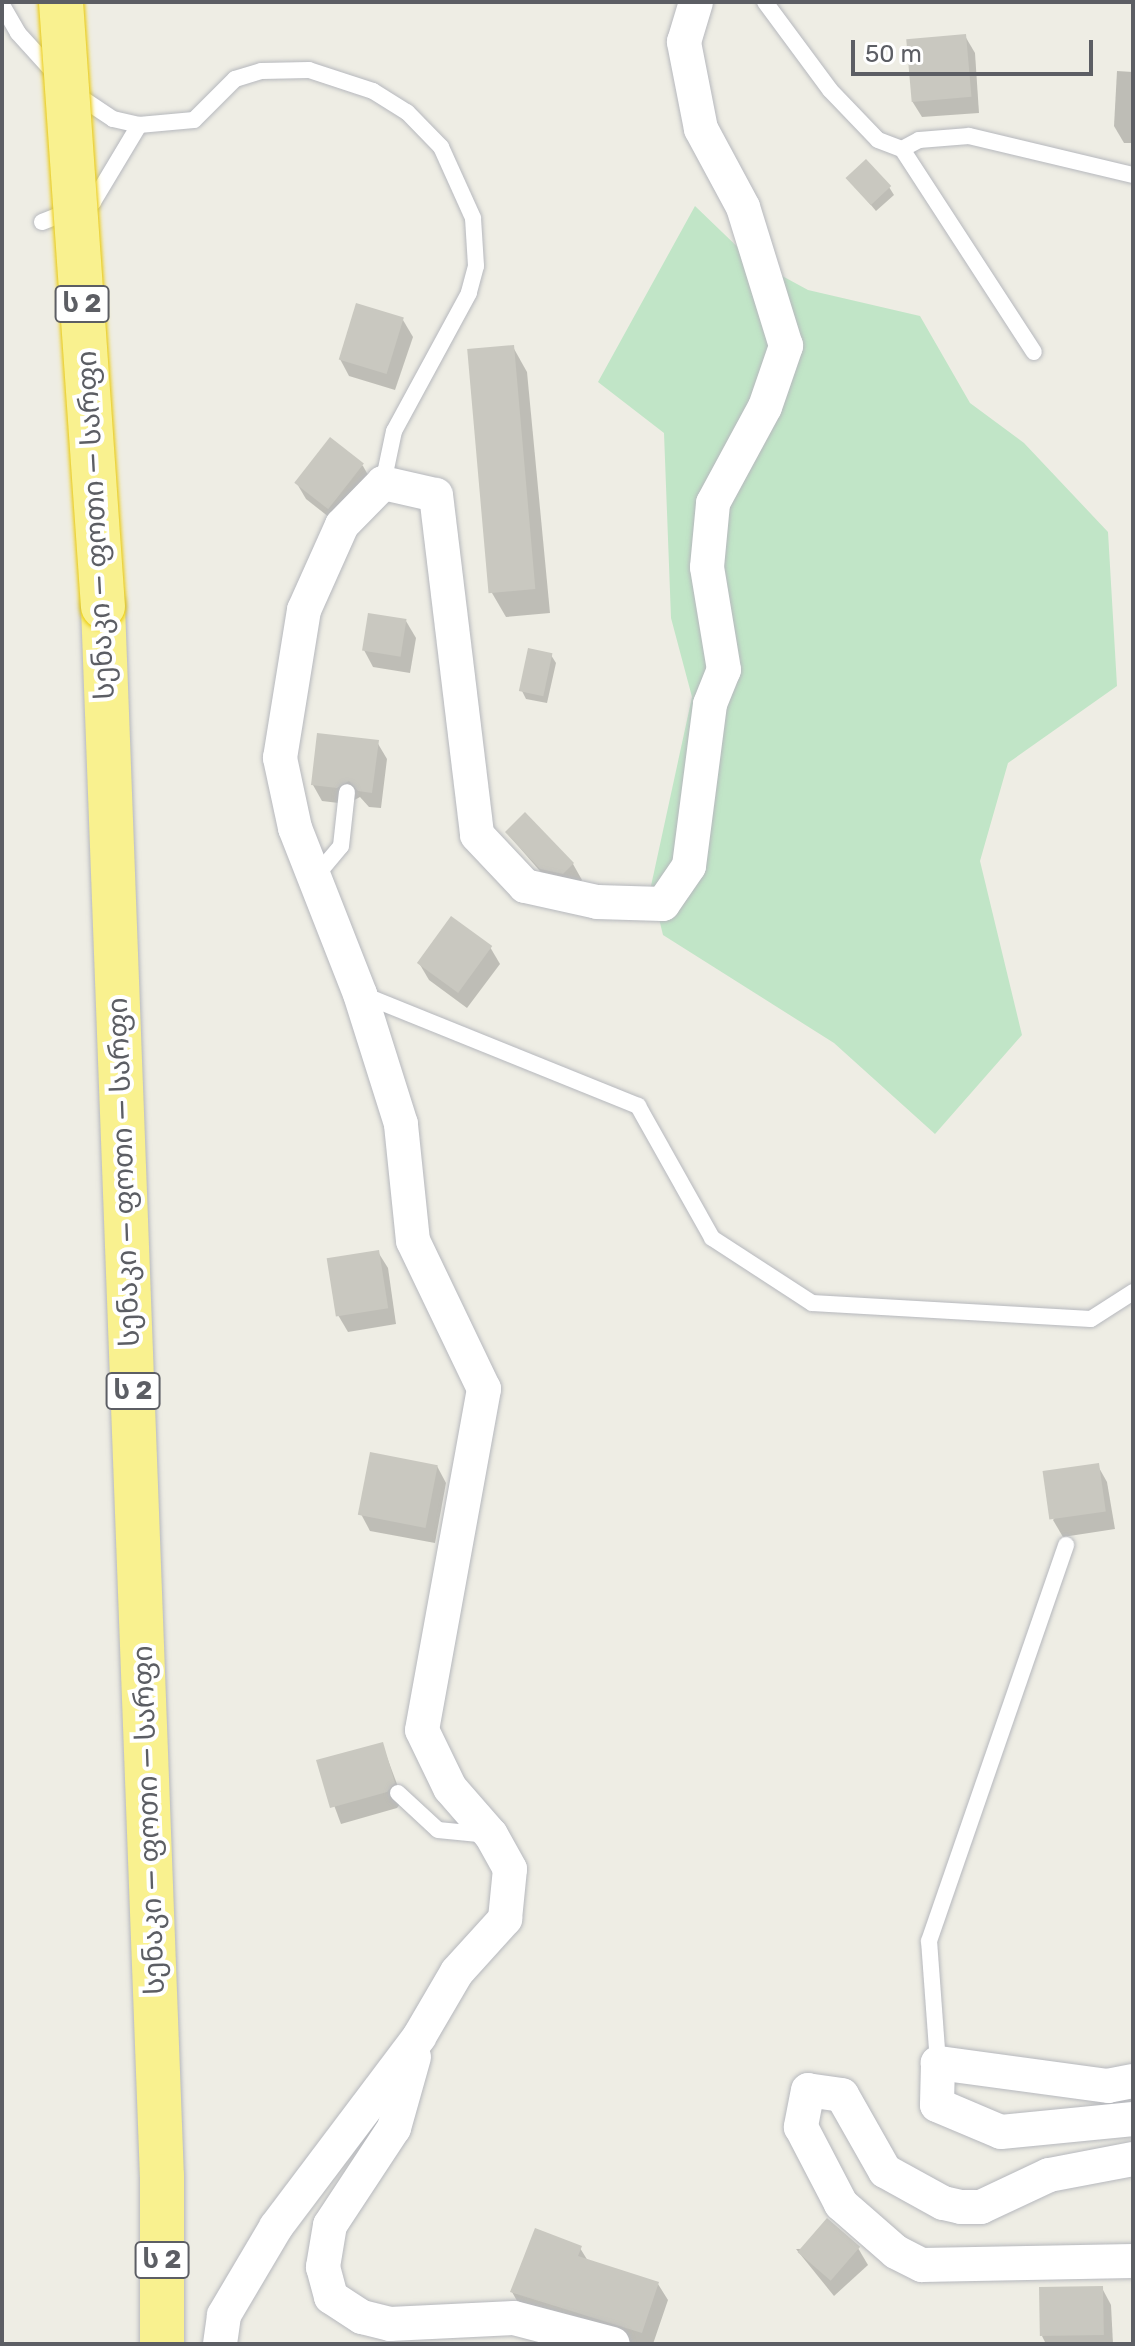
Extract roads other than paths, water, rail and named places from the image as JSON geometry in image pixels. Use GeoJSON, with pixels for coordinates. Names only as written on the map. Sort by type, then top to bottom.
{"type":"FeatureCollection","features":[{"type":"Feature","properties":{"kind":"highway","name":"სენაკი — ფოთი — სარფი"},"geometry":{"type":"LineString","coordinates":[[61,2],[103,607],[162,2176],[162,2344]]}},
{"type":"Feature","properties":{"kind":"street"},"geometry":{"type":"LineString","coordinates":[[220,2344],[224,2315],[276,2227],[419,2037],[457,1972],[505,1919],[510,1869],[491,1835],[450,1788],[422,1730],[484,1389],[413,1241],[401,1124],[360,994],[295,828],[280,758],[304,610],[342,525],[383,483],[436,495],[477,835],[525,886],[597,902],[663,904],[689,866],[710,704],[724,670],[707,567],[713,503],[765,407],[786,346],[743,207],[701,129],[684,42],[696,2]]}},
{"type":"Feature","properties":{"kind":"street"},"geometry":{"type":"LineString","coordinates":[[419,2037],[394,2128],[330,2225],[323,2267],[331,2297],[362,2317],[390,2324],[514,2318],[613,2344]]}},
{"type":"Feature","properties":{"kind":"street"},"geometry":{"type":"LineString","coordinates":[[1133,2081],[1108,2086],[938,2063],[937,2105],[1001,2132],[1133,2119]]}},
{"type":"Feature","properties":{"kind":"street"},"geometry":{"type":"LineString","coordinates":[[1133,2159],[1049,2175],[981,2207],[961,2207],[943,2203],[885,2171],[842,2095],[808,2090],[801,2127],[841,2204],[896,2252],[922,2265],[1133,2261]]}},
{"type":"Feature","properties":{"kind":"lane"},"geometry":{"type":"LineString","coordinates":[[765,2],[830,90],[878,140],[902,149],[1034,352]]}},
{"type":"Feature","properties":{"kind":"lane"},"geometry":{"type":"LineString","coordinates":[[2,5],[18,33],[69,89],[113,119],[139,125],[194,120],[235,79],[261,71],[309,70],[373,91],[407,112],[441,147],[473,218],[476,266],[469,293],[394,431],[383,483]]}},
{"type":"Feature","properties":{"kind":"lane"},"geometry":{"type":"LineString","coordinates":[[42,222],[93,202],[139,125]]}},
{"type":"Feature","properties":{"kind":"lane"},"geometry":{"type":"LineString","coordinates":[[902,149],[919,140],[969,136],[1133,175]]}},
{"type":"Feature","properties":{"kind":"lane"},"geometry":{"type":"LineString","coordinates":[[315,877],[341,846],[347,792]]}},
{"type":"Feature","properties":{"kind":"lane"},"geometry":{"type":"LineString","coordinates":[[360,994],[638,1106],[712,1238],[812,1303],[1091,1319],[1133,1292]]}},
{"type":"Feature","properties":{"kind":"lane"},"geometry":{"type":"LineString","coordinates":[[938,2063],[929,1941],[1066,1545]]}},
{"type":"Feature","properties":{"kind":"lane"},"geometry":{"type":"LineString","coordinates":[[398,1793],[438,1830],[491,1835]]}}]}
